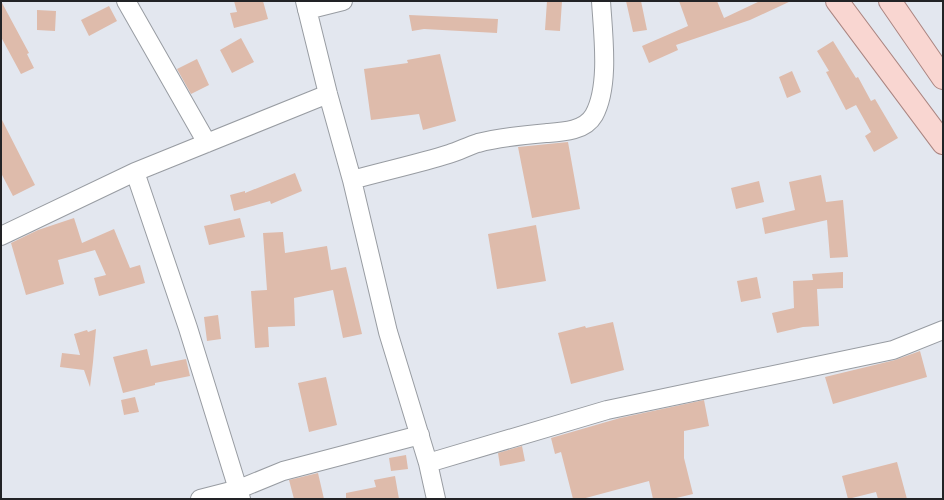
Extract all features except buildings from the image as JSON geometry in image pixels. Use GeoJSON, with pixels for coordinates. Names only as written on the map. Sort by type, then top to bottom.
{"type":"FeatureCollection","features":[{"type":"Feature","properties":{"kind":"main road"},"geometry":{"type":"LineString","coordinates":[[837,1],[943,143]]}},
{"type":"Feature","properties":{"kind":"main road"},"geometry":{"type":"LineString","coordinates":[[890,1],[943,78]]}},
{"type":"Feature","properties":{"kind":"street"},"geometry":{"type":"LineString","coordinates":[[126,1],[207,143]]}},
{"type":"Feature","properties":{"kind":"street"},"geometry":{"type":"LineString","coordinates":[[343,1],[306,5],[328,94],[352,180],[388,332],[420,435],[436,499]]}},
{"type":"Feature","properties":{"kind":"street"},"geometry":{"type":"LineString","coordinates":[[352,180],[450,154],[478,143],[523,135],[563,132],[581,127],[593,116],[601,89],[604,52],[601,1]]}},
{"type":"Feature","properties":{"kind":"street"},"geometry":{"type":"LineString","coordinates":[[1,236],[135,172],[328,94]]}},
{"type":"Feature","properties":{"kind":"street"},"geometry":{"type":"LineString","coordinates":[[135,172],[188,328],[240,494]]}},
{"type":"Feature","properties":{"kind":"street"},"geometry":{"type":"LineString","coordinates":[[428,463],[607,410],[893,350],[943,330]]}},
{"type":"Feature","properties":{"kind":"street"},"geometry":{"type":"LineString","coordinates":[[200,499],[240,494],[283,471],[420,435]]}}]}
